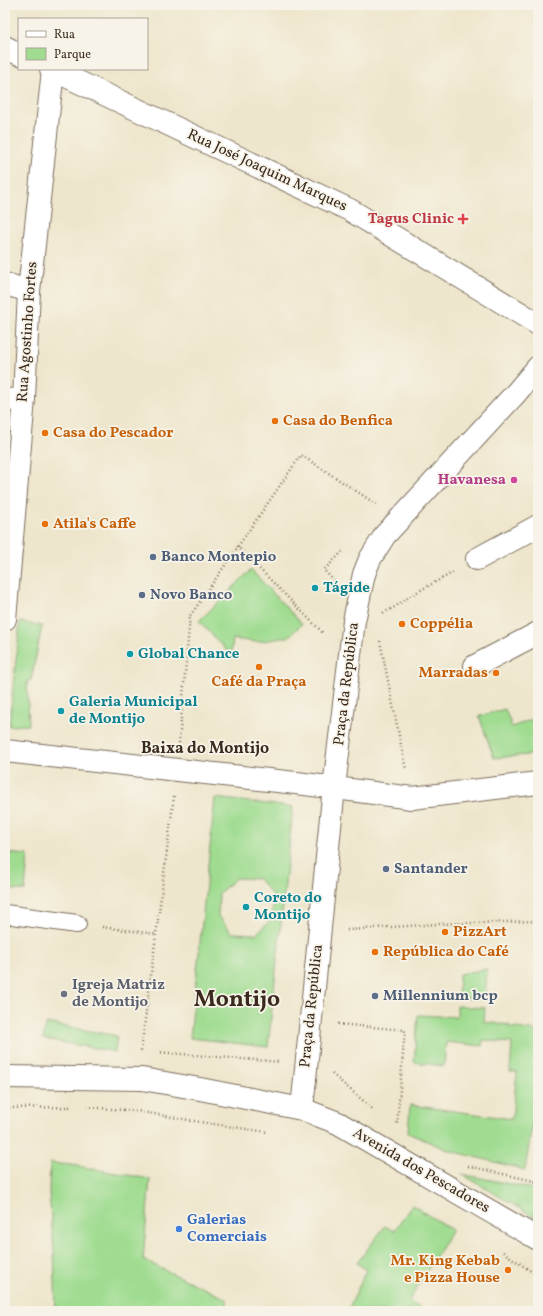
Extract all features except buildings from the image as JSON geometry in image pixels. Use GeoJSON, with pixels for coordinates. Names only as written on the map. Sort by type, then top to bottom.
{"type":"FeatureCollection","features":[{"type":"Feature","properties":{"kind":"street"},"geometry":{"type":"LineString","coordinates":[[5,47],[18,54]]}},
{"type":"Feature","properties":{"kind":"street","name":"Rua Agostinho Fortes"},"geometry":{"type":"LineString","coordinates":[[5,619],[14,399],[29,291],[52,70]]}},
{"type":"Feature","properties":{"kind":"street","name":"Rua José Joaquim Marques"},"geometry":{"type":"LineString","coordinates":[[54,70],[350,210],[538,324]]}},
{"type":"Feature","properties":{"kind":"street"},"geometry":{"type":"LineString","coordinates":[[5,284],[29,291]]}},
{"type":"Feature","properties":{"kind":"street","name":"Praça da República"},"geometry":{"type":"LineString","coordinates":[[302,1109],[334,787],[354,622],[364,574],[370,559],[385,535],[537,369]]}},
{"type":"Feature","properties":{"kind":"street"},"geometry":{"type":"LineString","coordinates":[[477,559],[538,526]]}},
{"type":"Feature","properties":{"kind":"street"},"geometry":{"type":"LineString","coordinates":[[475,666],[538,633]]}},
{"type":"Feature","properties":{"kind":"street"},"geometry":{"type":"LineString","coordinates":[[5,751],[334,787],[412,798],[538,783]]}},
{"type":"Feature","properties":{"kind":"street"},"geometry":{"type":"LineString","coordinates":[[5,1077],[142,1080],[200,1089],[302,1109]]}},
{"type":"Feature","properties":{"kind":"street","name":"Avenida dos Pescadores"},"geometry":{"type":"LineString","coordinates":[[302,1109],[338,1123],[538,1239]]}},
{"type":"Feature","properties":{"kind":"lane"},"geometry":{"type":"LineString","coordinates":[[5,914],[77,924]]}},
{"type":"Feature","properties":{"kind":"path"},"geometry":{"type":"LineString","coordinates":[[148,1052],[141,1051],[177,769],[190,616],[301,455],[377,505]]}},
{"type":"Feature","properties":{"kind":"path"},"geometry":{"type":"LineString","coordinates":[[237,546],[324,634]]}},
{"type":"Feature","properties":{"kind":"path"},"geometry":{"type":"LineString","coordinates":[[381,614],[394,608],[415,592],[477,559]]}},
{"type":"Feature","properties":{"kind":"path"},"geometry":{"type":"LineString","coordinates":[[344,931],[437,924],[538,921]]}},
{"type":"Feature","properties":{"kind":"path"},"geometry":{"type":"LineString","coordinates":[[77,924],[156,934]]}},
{"type":"Feature","properties":{"kind":"path"},"geometry":{"type":"LineString","coordinates":[[337,1024],[405,1030],[396,1130]]}},
{"type":"Feature","properties":{"kind":"path"},"geometry":{"type":"LineString","coordinates":[[156,1052],[283,1062]]}},
{"type":"Feature","properties":{"kind":"path"},"geometry":{"type":"LineString","coordinates":[[331,1073],[379,1114]]}},
{"type":"Feature","properties":{"kind":"path"},"geometry":{"type":"LineString","coordinates":[[5,1108],[74,1107]]}},
{"type":"Feature","properties":{"kind":"path"},"geometry":{"type":"LineString","coordinates":[[81,1107],[137,1111],[270,1132]]}},
{"type":"Feature","properties":{"kind":"path"},"geometry":{"type":"LineString","coordinates":[[464,1165],[538,1182]]}},
{"type":"Feature","properties":{"kind":"path"},"geometry":{"type":"LineString","coordinates":[[499,1250],[538,1276]]}},
{"type":"Feature","properties":{"kind":"green space"},"geometry":{"type":"Polygon","coordinates":[[[251,570],[302,624],[288,637],[257,642],[233,639],[231,655],[199,621],[251,570]]]}},
{"type":"Feature","properties":{"kind":"green space"},"geometry":{"type":"Polygon","coordinates":[[[20,622],[42,626],[31,680],[27,681],[29,725],[9,726],[20,622]]]}},
{"type":"Feature","properties":{"kind":"green space"},"geometry":{"type":"Polygon","coordinates":[[[505,709],[512,727],[538,717],[538,754],[494,758],[479,716],[505,709]]]}},
{"type":"Feature","properties":{"kind":"green space"},"geometry":{"type":"Polygon","coordinates":[[[215,798],[293,807],[268,1047],[190,1038],[215,798]],[[236,878],[219,893],[218,916],[232,933],[256,934],[272,919],[273,896],[259,879],[236,878]]]}},
{"type":"Feature","properties":{"kind":"green space"},"geometry":{"type":"Polygon","coordinates":[[[5,853],[28,855],[25,891],[9,889],[10,875],[5,875],[5,853]]]}},
{"type":"Feature","properties":{"kind":"green space"},"geometry":{"type":"Polygon","coordinates":[[[487,969],[485,999],[458,998],[459,974],[487,969]]]}},
{"type":"Feature","properties":{"kind":"green space"},"geometry":{"type":"Polygon","coordinates":[[[457,1006],[485,1008],[484,1022],[509,1025],[509,1027],[537,1031],[538,1025],[538,1089],[525,1170],[448,1150],[408,1133],[410,1105],[512,1119],[517,1072],[510,1072],[512,1043],[483,1040],[482,1046],[446,1042],[444,1066],[414,1062],[418,1015],[457,1017],[457,1006]]]}},
{"type":"Feature","properties":{"kind":"green space"},"geometry":{"type":"Polygon","coordinates":[[[46,1023],[117,1036],[115,1052],[43,1039],[46,1023]]]}},
{"type":"Feature","properties":{"kind":"green space"},"geometry":{"type":"Polygon","coordinates":[[[50,1163],[71,1165],[150,1179],[143,1260],[227,1299],[227,1311],[56,1311],[54,1251],[49,1192],[50,1163]]]}},
{"type":"Feature","properties":{"kind":"green space"},"geometry":{"type":"Polygon","coordinates":[[[462,1174],[538,1190],[534,1217],[462,1174]]]}},
{"type":"Feature","properties":{"kind":"green space"},"geometry":{"type":"Polygon","coordinates":[[[412,1205],[452,1230],[409,1301],[424,1311],[348,1311],[366,1270],[357,1263],[385,1226],[394,1231],[412,1205]]]}},
{"type":"Feature","properties":{"kind":"place","name":"Tagus Clinic"},"geometry":{"type":"Point","coordinates":[463,219]}},
{"type":"Feature","properties":{"kind":"place","name":"Casa do Benfica"},"geometry":{"type":"Point","coordinates":[275,421]}},
{"type":"Feature","properties":{"kind":"place","name":"Casa do Pescador"},"geometry":{"type":"Point","coordinates":[45,433]}},
{"type":"Feature","properties":{"kind":"place","name":"Havanesa"},"geometry":{"type":"Point","coordinates":[514,480]}},
{"type":"Feature","properties":{"kind":"place","name":"Atila's Caffe"},"geometry":{"type":"Point","coordinates":[45,524]}},
{"type":"Feature","properties":{"kind":"place","name":"Banco Montepio"},"geometry":{"type":"Point","coordinates":[153,557]}},
{"type":"Feature","properties":{"kind":"place","name":"Tágide"},"geometry":{"type":"Point","coordinates":[315,588]}},
{"type":"Feature","properties":{"kind":"place","name":"Novo Banco"},"geometry":{"type":"Point","coordinates":[142,595]}},
{"type":"Feature","properties":{"kind":"place","name":"Coppélia"},"geometry":{"type":"Point","coordinates":[402,624]}},
{"type":"Feature","properties":{"kind":"place","name":"Global Chance"},"geometry":{"type":"Point","coordinates":[130,654]}},
{"type":"Feature","properties":{"kind":"place","name":"Café da Praça"},"geometry":{"type":"Point","coordinates":[259,667]}},
{"type":"Feature","properties":{"kind":"place","name":"Marradas"},"geometry":{"type":"Point","coordinates":[496,673]}},
{"type":"Feature","properties":{"kind":"place","name":"Galeria Municipal de Montijo"},"geometry":{"type":"Point","coordinates":[61,711]}},
{"type":"Feature","properties":{"kind":"place","name":"Santander"},"geometry":{"type":"Point","coordinates":[386,869]}},
{"type":"Feature","properties":{"kind":"place","name":"Coreto do Montijo"},"geometry":{"type":"Point","coordinates":[246,907]}},
{"type":"Feature","properties":{"kind":"place","name":"PizzArt"},"geometry":{"type":"Point","coordinates":[445,932]}},
{"type":"Feature","properties":{"kind":"place","name":"República do Café"},"geometry":{"type":"Point","coordinates":[375,952]}},
{"type":"Feature","properties":{"kind":"place","name":"Igreja Matriz de Montijo"},"geometry":{"type":"Point","coordinates":[64,994]}},
{"type":"Feature","properties":{"kind":"place","name":"Millennium bcp"},"geometry":{"type":"Point","coordinates":[375,996]}},
{"type":"Feature","properties":{"kind":"place","name":"Galerias Comerciais"},"geometry":{"type":"Point","coordinates":[179,1229]}},
{"type":"Feature","properties":{"kind":"place","name":"Mr. King Kebab e Pizza House"},"geometry":{"type":"Point","coordinates":[508,1270]}},
{"type":"Feature","properties":{"kind":"district","name":"Baixa do Montijo"},"geometry":{"type":"Point","coordinates":[205,749]}},
{"type":"Feature","properties":{"kind":"district","name":"Montijo"},"geometry":{"type":"Point","coordinates":[237,1000]}}]}
